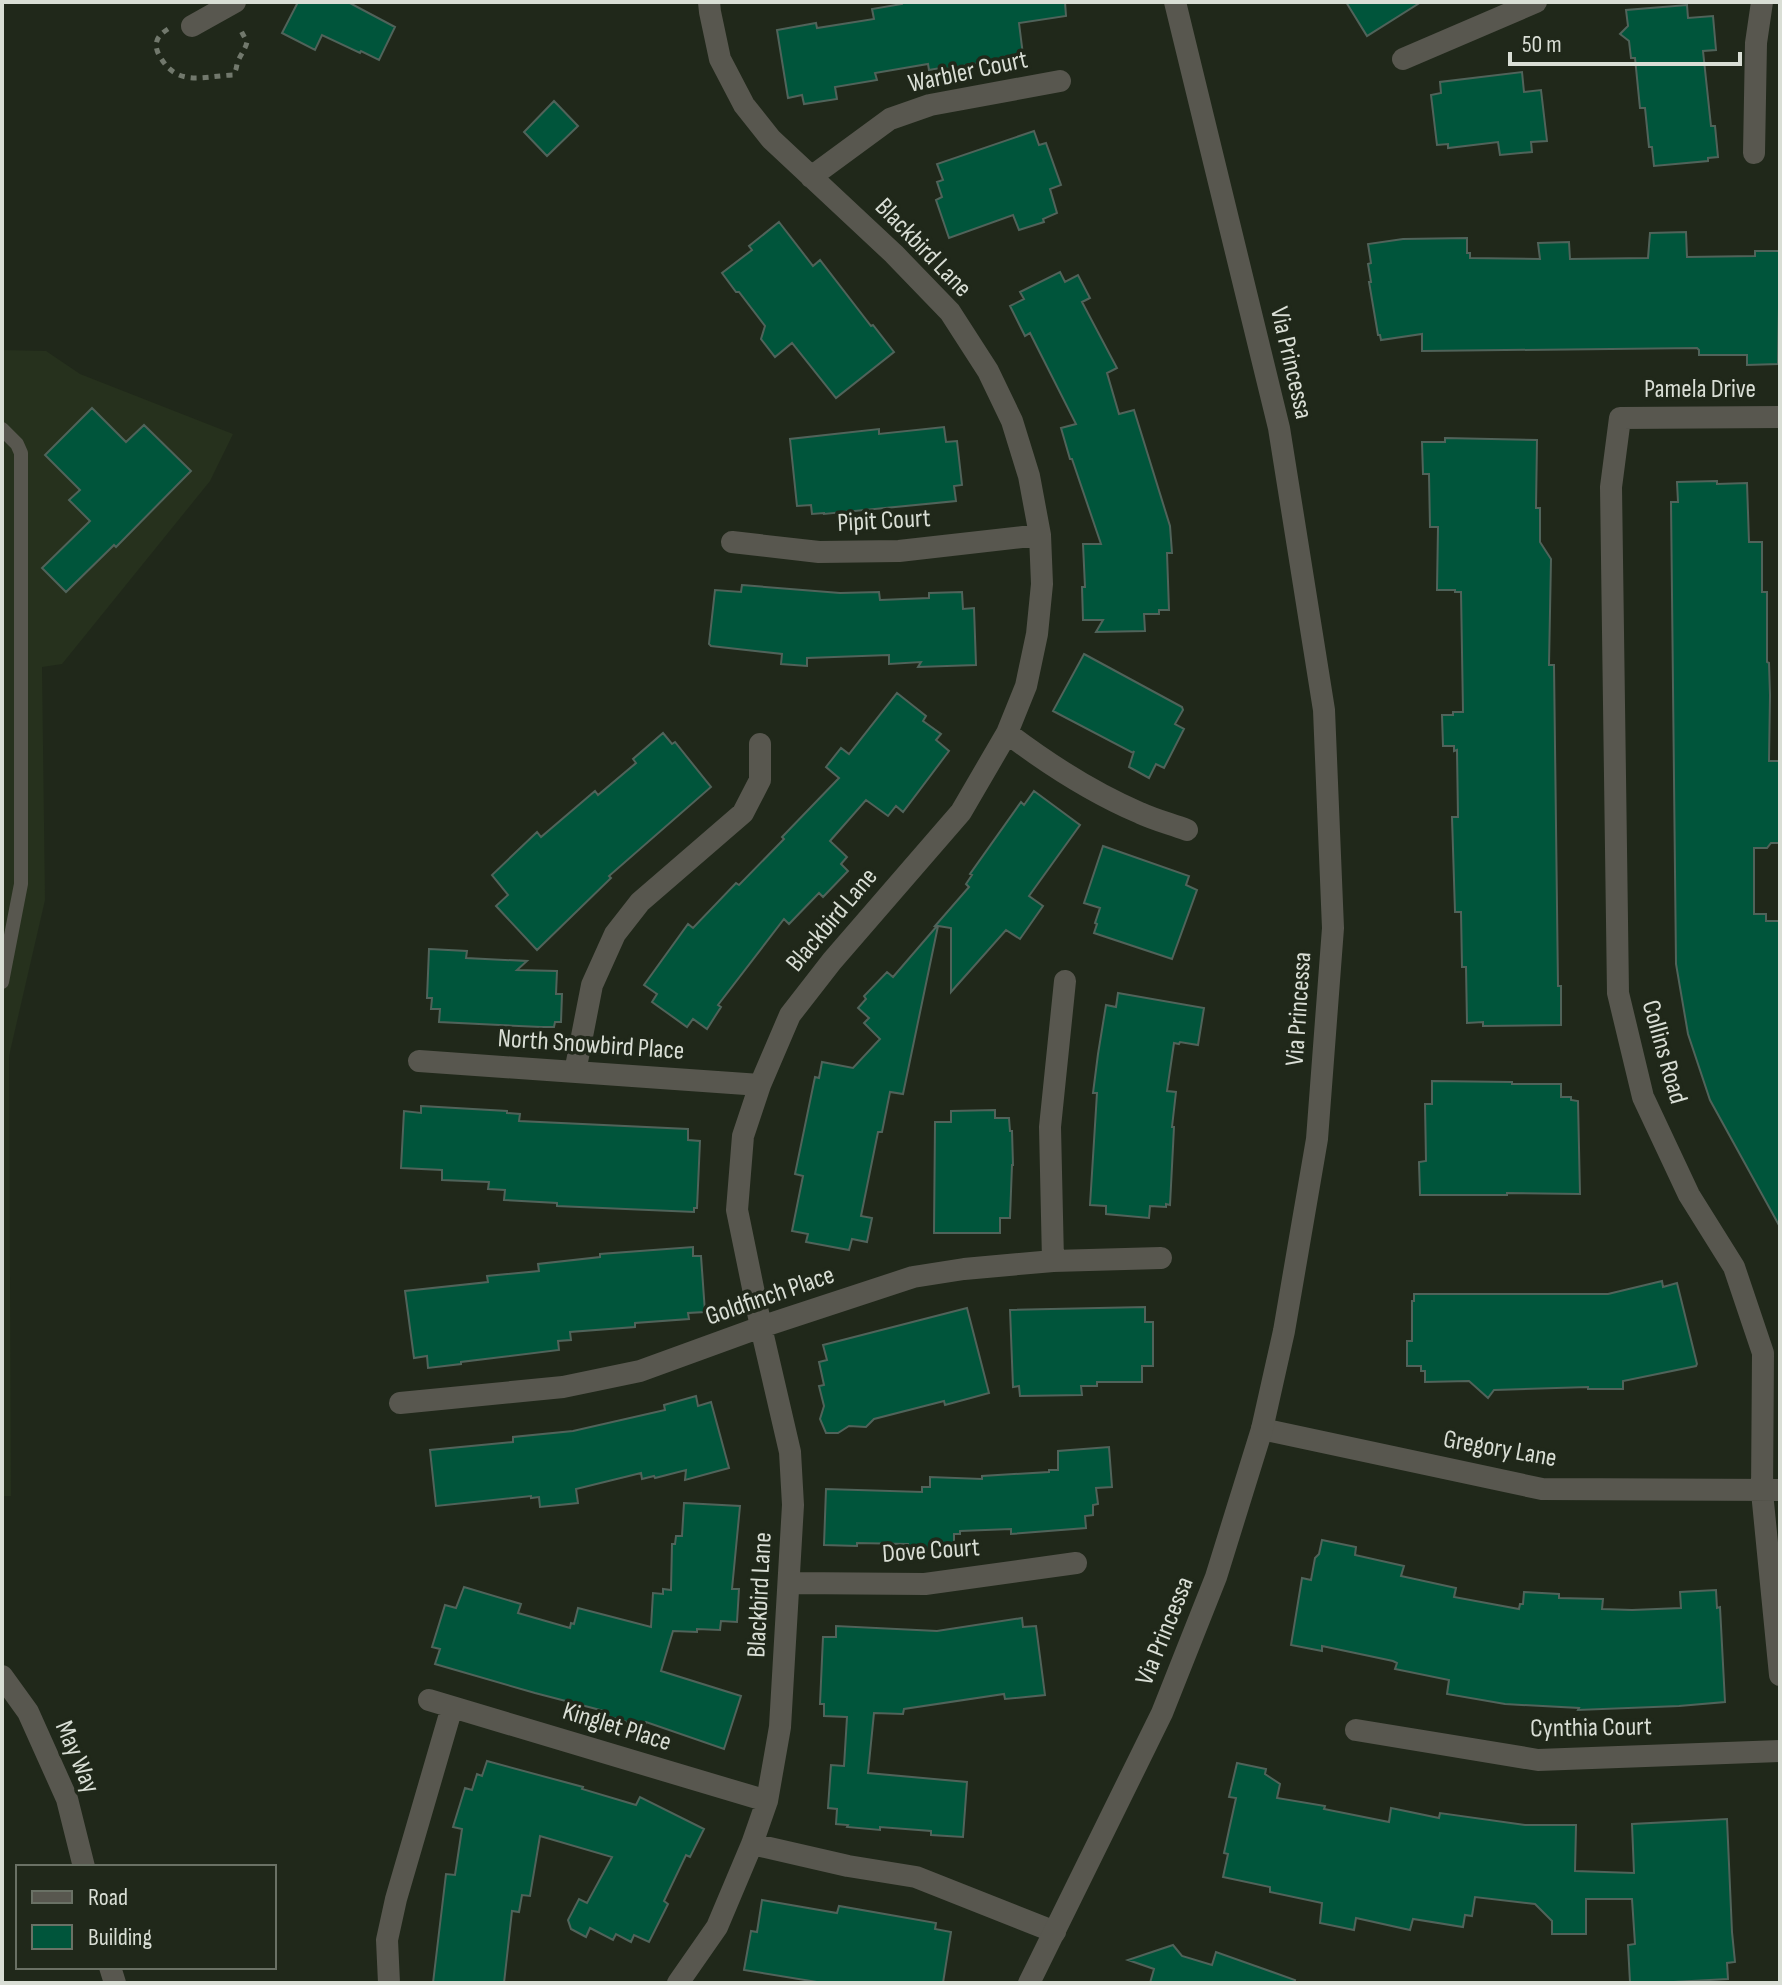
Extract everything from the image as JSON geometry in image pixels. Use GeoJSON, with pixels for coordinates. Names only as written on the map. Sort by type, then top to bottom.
{"type":"FeatureCollection","features":[{"type":"Feature","properties":{"kind":"street"},"geometry":{"type":"LineString","coordinates":[[192,26],[235,2]]}},
{"type":"Feature","properties":{"kind":"street","name":"Blackbird Lane"},"geometry":{"type":"LineString","coordinates":[[678,1983],[717,1927],[752,1844],[767,1801],[780,1727],[793,1505],[790,1452],[737,1210],[743,1136],[760,1085],[790,1015],[832,961],[961,812],[1007,733],[1026,686],[1037,634],[1042,584],[1040,535],[1029,476],[1012,421],[988,371],[950,312],[894,254],[771,139],[744,105],[720,59],[709,2]]}},
{"type":"Feature","properties":{"kind":"street","name":"Via Princessa"},"geometry":{"type":"LineString","coordinates":[[1029,1983],[1162,1713],[1216,1577],[1262,1429],[1284,1331],[1317,1139],[1333,928],[1324,710],[1279,428],[1175,2]]}},
{"type":"Feature","properties":{"kind":"street"},"geometry":{"type":"LineString","coordinates":[[1403,59],[1536,2]]}},
{"type":"Feature","properties":{"kind":"street"},"geometry":{"type":"LineString","coordinates":[[1754,153],[1756,43],[1762,2]]}},
{"type":"Feature","properties":{"kind":"street","name":"Warbler Court"},"geometry":{"type":"LineString","coordinates":[[811,177],[890,119],[930,105],[1060,81]]}},
{"type":"Feature","properties":{"kind":"street","name":"Pamela Drive"},"geometry":{"type":"LineString","coordinates":[[1620,418],[1780,417]]}},
{"type":"Feature","properties":{"kind":"street","name":"Collins Road"},"geometry":{"type":"LineString","coordinates":[[1620,418],[1611,487],[1618,993],[1643,1097],[1689,1195],[1734,1267],[1763,1353],[1780,1675]]}},
{"type":"Feature","properties":{"kind":"street","name":"Pipit Court"},"geometry":{"type":"LineString","coordinates":[[732,542],[819,552],[899,551],[1040,535]]}},
{"type":"Feature","properties":{"kind":"street"},"geometry":{"type":"LineString","coordinates":[[1007,733],[1103,796],[1143,815],[1187,830]]}},
{"type":"Feature","properties":{"kind":"street"},"geometry":{"type":"LineString","coordinates":[[575,1072],[592,985],[615,934],[640,902],[743,813],[760,780],[760,744]]}},
{"type":"Feature","properties":{"kind":"street"},"geometry":{"type":"LineString","coordinates":[[1053,1261],[1050,1127],[1065,981]]}},
{"type":"Feature","properties":{"kind":"street","name":"North Snowbird Place"},"geometry":{"type":"LineString","coordinates":[[419,1061],[760,1085]]}},
{"type":"Feature","properties":{"kind":"street","name":"Goldfinch Place"},"geometry":{"type":"LineString","coordinates":[[400,1403],[563,1387],[640,1371],[913,1277],[1053,1261],[1161,1258]]}},
{"type":"Feature","properties":{"kind":"street","name":"Gregory Lane"},"geometry":{"type":"LineString","coordinates":[[1262,1429],[1542,1489],[1771,1491]]}},
{"type":"Feature","properties":{"kind":"street","name":"Dove Court"},"geometry":{"type":"LineString","coordinates":[[790,1583],[925,1584],[1076,1563]]}},
{"type":"Feature","properties":{"kind":"street","name":"May Way"},"geometry":{"type":"LineString","coordinates":[[2,1676],[28,1712],[67,1799],[84,1865]]}},
{"type":"Feature","properties":{"kind":"street","name":"Kinglet Place"},"geometry":{"type":"LineString","coordinates":[[429,1700],[767,1801]]}},
{"type":"Feature","properties":{"kind":"street"},"geometry":{"type":"LineString","coordinates":[[389,1983],[387,1940],[396,1899],[452,1707]]}},
{"type":"Feature","properties":{"kind":"street","name":"Cynthia Court"},"geometry":{"type":"LineString","coordinates":[[1356,1730],[1538,1760],[1780,1751]]}},
{"type":"Feature","properties":{"kind":"street"},"geometry":{"type":"LineString","coordinates":[[752,1844],[848,1866],[916,1877],[1055,1932]]}},
{"type":"Feature","properties":{"kind":"lane"},"geometry":{"type":"LineString","coordinates":[[2,429],[17,444],[21,453],[21,884],[2,982]]}},
{"type":"Feature","properties":{"kind":"shaded area"},"geometry":{"type":"Polygon","coordinates":[[[2,350],[46,351],[80,374],[233,434],[210,481],[62,664],[42,667],[45,900],[9,1056],[11,1496],[2,1496],[2,350]]]}},
{"type":"Feature","properties":{"kind":"building"},"geometry":{"type":"Polygon","coordinates":[[[298,2],[348,2],[395,27],[379,60],[322,35],[315,50],[282,33],[298,2]]]}},
{"type":"Feature","properties":{"kind":"building"},"geometry":{"type":"Polygon","coordinates":[[[902,2],[1065,2],[1066,16],[1019,23],[1023,55],[941,70],[929,70],[928,64],[875,73],[877,80],[835,87],[837,99],[804,104],[802,95],[788,98],[777,30],[816,23],[817,28],[874,19],[872,9],[902,2]]]}},
{"type":"Feature","properties":{"kind":"building"},"geometry":{"type":"Polygon","coordinates":[[[1346,2],[1421,2],[1367,36],[1346,2]]]}},
{"type":"Feature","properties":{"kind":"building"},"geometry":{"type":"Polygon","coordinates":[[[1687,5],[1688,18],[1713,16],[1716,50],[1703,51],[1711,126],[1715,126],[1718,157],[1708,158],[1708,161],[1654,166],[1645,108],[1640,108],[1635,58],[1631,58],[1629,41],[1620,34],[1628,26],[1626,10],[1687,5]]]}},
{"type":"Feature","properties":{"kind":"building"},"geometry":{"type":"Polygon","coordinates":[[[1522,72],[1524,92],[1541,90],[1547,141],[1531,142],[1532,152],[1500,155],[1498,142],[1448,148],[1448,144],[1437,145],[1431,95],[1441,93],[1440,82],[1522,72]]]}},
{"type":"Feature","properties":{"kind":"building"},"geometry":{"type":"Polygon","coordinates":[[[554,101],[578,126],[547,156],[524,132],[554,101]]]}},
{"type":"Feature","properties":{"kind":"building"},"geometry":{"type":"Polygon","coordinates":[[[1034,131],[1039,145],[1046,143],[1061,185],[1050,189],[1057,213],[1043,219],[1044,222],[1019,230],[1013,215],[949,238],[936,200],[942,197],[937,182],[943,180],[937,164],[1034,131]]]}},
{"type":"Feature","properties":{"kind":"building"},"geometry":{"type":"Polygon","coordinates":[[[779,222],[813,266],[820,260],[894,352],[836,398],[792,343],[775,357],[761,339],[765,326],[722,273],[752,250],[749,246],[779,222]]]}},
{"type":"Feature","properties":{"kind":"building"},"geometry":{"type":"Polygon","coordinates":[[[1686,232],[1687,257],[1755,256],[1755,251],[1780,251],[1778,364],[1747,365],[1747,355],[1699,355],[1697,348],[1422,351],[1422,334],[1381,340],[1378,335],[1369,282],[1368,264],[1371,263],[1368,244],[1403,239],[1467,238],[1470,258],[1540,259],[1538,243],[1569,242],[1570,259],[1648,258],[1650,233],[1686,232]]]}},
{"type":"Feature","properties":{"kind":"building"},"geometry":{"type":"Polygon","coordinates":[[[1060,272],[1065,282],[1078,275],[1090,298],[1082,302],[1117,368],[1107,373],[1119,414],[1134,410],[1170,526],[1172,553],[1167,553],[1169,610],[1144,614],[1145,631],[1096,632],[1103,620],[1083,620],[1083,544],[1101,544],[1061,428],[1076,424],[1030,333],[1025,336],[1010,306],[1024,299],[1020,292],[1060,272]]]}},
{"type":"Feature","properties":{"kind":"building"},"geometry":{"type":"Polygon","coordinates":[[[92,408],[126,442],[144,425],[191,471],[116,547],[114,545],[66,592],[42,568],[90,521],[69,500],[80,490],[45,455],[92,408]]]}},
{"type":"Feature","properties":{"kind":"building"},"geometry":{"type":"Polygon","coordinates":[[[944,427],[946,442],[957,441],[962,485],[954,486],[956,501],[824,514],[812,514],[811,505],[797,506],[790,439],[879,429],[879,434],[944,427]]]}},
{"type":"Feature","properties":{"kind":"building"},"geometry":{"type":"Polygon","coordinates":[[[1445,438],[1537,440],[1536,508],[1540,508],[1540,542],[1551,559],[1549,665],[1554,665],[1561,1025],[1483,1026],[1483,1022],[1467,1023],[1461,912],[1455,912],[1452,817],[1458,817],[1457,750],[1454,751],[1454,746],[1443,746],[1442,715],[1463,712],[1461,592],[1437,590],[1438,527],[1430,527],[1429,474],[1423,474],[1422,442],[1445,442],[1445,438]]]}},
{"type":"Feature","properties":{"kind":"building"},"geometry":{"type":"Polygon","coordinates":[[[1717,481],[1717,484],[1747,483],[1749,542],[1762,542],[1762,592],[1767,592],[1769,761],[1780,761],[1780,843],[1771,843],[1767,848],[1754,848],[1754,914],[1766,914],[1766,921],[1780,921],[1780,1227],[1710,1100],[1688,1034],[1676,964],[1671,502],[1678,502],[1677,482],[1717,481]]]}},
{"type":"Feature","properties":{"kind":"building"},"geometry":{"type":"Polygon","coordinates":[[[742,585],[840,593],[879,592],[880,600],[929,598],[929,593],[962,592],[963,609],[974,608],[976,665],[918,667],[921,662],[889,664],[889,655],[807,658],[807,666],[781,664],[782,654],[711,646],[715,590],[741,592],[742,585]]]}},
{"type":"Feature","properties":{"kind":"building"},"geometry":{"type":"Polygon","coordinates":[[[1084,654],[1182,707],[1175,724],[1184,729],[1164,768],[1156,764],[1149,778],[1129,767],[1134,751],[1053,711],[1084,654]]]}},
{"type":"Feature","properties":{"kind":"building"},"geometry":{"type":"Polygon","coordinates":[[[897,693],[926,716],[923,721],[941,734],[936,740],[949,751],[903,812],[896,806],[888,816],[866,800],[830,841],[847,857],[841,864],[848,871],[823,897],[819,893],[789,924],[784,919],[718,1005],[721,1007],[707,1029],[693,1019],[687,1027],[652,1002],[657,994],[644,985],[688,924],[693,928],[736,883],[739,885],[839,778],[826,767],[841,748],[849,754],[897,693]]]}},
{"type":"Feature","properties":{"kind":"building"},"geometry":{"type":"Polygon","coordinates":[[[663,733],[672,744],[675,742],[711,787],[609,876],[611,878],[537,950],[496,906],[508,895],[492,875],[537,832],[541,837],[595,791],[598,795],[636,763],[633,759],[663,733]]]}},
{"type":"Feature","properties":{"kind":"building"},"geometry":{"type":"Polygon","coordinates":[[[1034,791],[1080,825],[1029,896],[1043,906],[1020,939],[1006,930],[951,992],[951,928],[938,926],[903,1094],[890,1092],[882,1132],[878,1132],[861,1216],[872,1218],[867,1242],[852,1239],[849,1250],[806,1242],[808,1234],[792,1231],[803,1176],[795,1174],[815,1077],[819,1078],[822,1062],[853,1068],[880,1039],[864,1023],[869,1018],[858,1008],[866,999],[864,996],[887,972],[893,977],[937,926],[969,887],[966,884],[970,874],[1021,802],[1024,805],[1034,791]]]}},
{"type":"Feature","properties":{"kind":"building"},"geometry":{"type":"Polygon","coordinates":[[[1103,846],[1189,876],[1186,885],[1197,890],[1172,959],[1094,933],[1100,908],[1084,903],[1103,846]]]}},
{"type":"Feature","properties":{"kind":"building"},"geometry":{"type":"Polygon","coordinates":[[[429,949],[467,951],[466,958],[527,961],[517,970],[557,971],[556,994],[562,994],[561,1022],[555,1022],[554,1027],[541,1027],[439,1022],[440,1009],[431,1009],[432,998],[427,998],[429,949]]]}},
{"type":"Feature","properties":{"kind":"building"},"geometry":{"type":"Polygon","coordinates":[[[1118,993],[1204,1008],[1198,1045],[1174,1043],[1167,1091],[1176,1092],[1170,1205],[1150,1206],[1149,1218],[1106,1214],[1106,1206],[1090,1205],[1097,1093],[1093,1093],[1098,1054],[1106,1005],[1116,1007],[1118,993]]]}},
{"type":"Feature","properties":{"kind":"building"},"geometry":{"type":"Polygon","coordinates":[[[1432,1081],[1561,1084],[1561,1097],[1578,1101],[1580,1194],[1420,1195],[1419,1162],[1426,1161],[1425,1104],[1432,1104],[1432,1081]]]}},
{"type":"Feature","properties":{"kind":"building"},"geometry":{"type":"Polygon","coordinates":[[[421,1106],[507,1111],[520,1114],[519,1121],[688,1129],[688,1140],[700,1141],[697,1208],[694,1212],[557,1206],[557,1203],[504,1200],[505,1190],[488,1189],[489,1182],[442,1180],[442,1170],[401,1168],[404,1111],[421,1113],[421,1106]]]}},
{"type":"Feature","properties":{"kind":"building"},"geometry":{"type":"Polygon","coordinates":[[[995,1110],[995,1118],[1009,1118],[1012,1131],[1010,1218],[1000,1218],[1000,1233],[934,1233],[935,1122],[951,1122],[951,1111],[995,1110]]]}},
{"type":"Feature","properties":{"kind":"building"},"geometry":{"type":"Polygon","coordinates":[[[693,1247],[693,1256],[701,1256],[705,1312],[688,1313],[689,1319],[570,1332],[571,1340],[558,1341],[559,1350],[461,1364],[428,1368],[427,1356],[414,1358],[405,1291],[488,1282],[487,1276],[539,1271],[538,1264],[600,1257],[600,1254],[693,1247]]]}},
{"type":"Feature","properties":{"kind":"building"},"geometry":{"type":"Polygon","coordinates":[[[1662,1281],[1663,1287],[1677,1283],[1696,1366],[1623,1381],[1623,1389],[1494,1390],[1488,1398],[1469,1381],[1425,1382],[1425,1371],[1421,1371],[1421,1366],[1407,1366],[1407,1341],[1412,1341],[1414,1294],[1608,1294],[1662,1281]]]}},
{"type":"Feature","properties":{"kind":"building"},"geometry":{"type":"Polygon","coordinates":[[[1145,1307],[1145,1322],[1153,1322],[1153,1366],[1142,1366],[1142,1382],[1097,1382],[1097,1386],[1081,1386],[1082,1395],[1020,1396],[1019,1386],[1013,1387],[1010,1310],[1145,1307]]]}},
{"type":"Feature","properties":{"kind":"building"},"geometry":{"type":"Polygon","coordinates":[[[967,1308],[989,1393],[874,1419],[866,1427],[849,1426],[838,1433],[826,1433],[820,1419],[824,1406],[819,1386],[824,1385],[819,1362],[827,1360],[823,1345],[967,1308]]]}},
{"type":"Feature","properties":{"kind":"building"},"geometry":{"type":"Polygon","coordinates":[[[696,1396],[698,1406],[711,1402],[729,1468],[685,1480],[686,1470],[642,1479],[641,1473],[576,1489],[578,1503],[540,1507],[539,1497],[531,1496],[436,1506],[430,1450],[513,1442],[513,1437],[573,1431],[665,1410],[664,1405],[696,1396]]]}},
{"type":"Feature","properties":{"kind":"building"},"geometry":{"type":"Polygon","coordinates":[[[1109,1447],[1112,1487],[1096,1488],[1098,1504],[1093,1505],[1093,1515],[1085,1516],[1086,1528],[1011,1534],[1011,1529],[960,1531],[960,1534],[954,1534],[954,1549],[951,1551],[908,1550],[908,1544],[824,1545],[826,1489],[922,1492],[922,1487],[930,1487],[930,1477],[982,1479],[982,1476],[1049,1472],[1058,1470],[1058,1451],[1109,1447]]]}},
{"type":"Feature","properties":{"kind":"building"},"geometry":{"type":"Polygon","coordinates":[[[684,1503],[740,1506],[732,1589],[739,1589],[737,1622],[721,1621],[720,1630],[673,1631],[661,1671],[741,1696],[724,1749],[646,1722],[644,1727],[607,1716],[608,1712],[435,1664],[440,1649],[432,1647],[445,1605],[456,1608],[464,1587],[521,1604],[518,1613],[570,1628],[578,1608],[651,1627],[653,1593],[663,1594],[663,1589],[671,1590],[672,1544],[675,1544],[676,1536],[682,1536],[684,1503]]]}},
{"type":"Feature","properties":{"kind":"building"},"geometry":{"type":"Polygon","coordinates":[[[1322,1540],[1356,1547],[1355,1555],[1404,1566],[1401,1576],[1456,1588],[1454,1597],[1519,1609],[1523,1604],[1524,1592],[1559,1594],[1559,1598],[1603,1599],[1602,1609],[1632,1610],[1681,1608],[1680,1592],[1716,1590],[1717,1608],[1720,1607],[1725,1702],[1578,1710],[1505,1704],[1447,1694],[1449,1680],[1395,1669],[1397,1663],[1393,1661],[1322,1646],[1322,1651],[1291,1645],[1302,1578],[1311,1580],[1322,1540]]]}},
{"type":"Feature","properties":{"kind":"building"},"geometry":{"type":"Polygon","coordinates":[[[1022,1618],[1023,1627],[1036,1626],[1045,1695],[1005,1699],[1004,1694],[904,1709],[903,1714],[874,1713],[868,1773],[967,1782],[963,1837],[931,1835],[931,1831],[880,1827],[880,1830],[836,1824],[837,1809],[828,1808],[831,1765],[844,1766],[847,1717],[824,1716],[824,1704],[820,1704],[823,1637],[836,1637],[836,1626],[937,1631],[1022,1618]]]}},
{"type":"Feature","properties":{"kind":"building"},"geometry":{"type":"Polygon","coordinates":[[[487,1761],[636,1805],[640,1797],[704,1829],[690,1857],[686,1855],[664,1901],[668,1904],[649,1942],[634,1935],[631,1942],[616,1934],[613,1940],[590,1928],[586,1937],[571,1929],[568,1920],[579,1899],[587,1903],[612,1857],[540,1836],[530,1896],[522,1895],[519,1912],[512,1911],[504,1983],[433,1983],[446,1874],[455,1875],[462,1829],[453,1827],[465,1788],[472,1790],[477,1774],[482,1776],[487,1761]]]}},
{"type":"Feature","properties":{"kind":"building"},"geometry":{"type":"Polygon","coordinates":[[[1237,1763],[1266,1769],[1265,1774],[1280,1784],[1277,1798],[1389,1822],[1391,1808],[1439,1818],[1440,1813],[1525,1825],[1576,1825],[1575,1871],[1634,1873],[1632,1824],[1727,1819],[1735,1962],[1727,1963],[1728,1979],[1630,1982],[1628,1945],[1635,1944],[1632,1899],[1586,1899],[1586,1934],[1552,1934],[1552,1921],[1535,1904],[1475,1897],[1472,1916],[1465,1915],[1463,1927],[1413,1919],[1410,1930],[1356,1918],[1354,1930],[1320,1923],[1322,1903],[1270,1892],[1270,1887],[1223,1877],[1228,1854],[1224,1853],[1236,1798],[1229,1797],[1237,1763]]]}},
{"type":"Feature","properties":{"kind":"building"},"geometry":{"type":"Polygon","coordinates":[[[762,1900],[837,1913],[839,1906],[936,1923],[935,1929],[951,1932],[943,1983],[823,1983],[744,1970],[751,1931],[757,1932],[762,1900]]]}},
{"type":"Feature","properties":{"kind":"building"},"geometry":{"type":"Polygon","coordinates":[[[1173,1945],[1182,1956],[1212,1965],[1216,1952],[1295,1980],[1294,1983],[1150,1983],[1154,1969],[1128,1960],[1173,1945]]]}}]}
